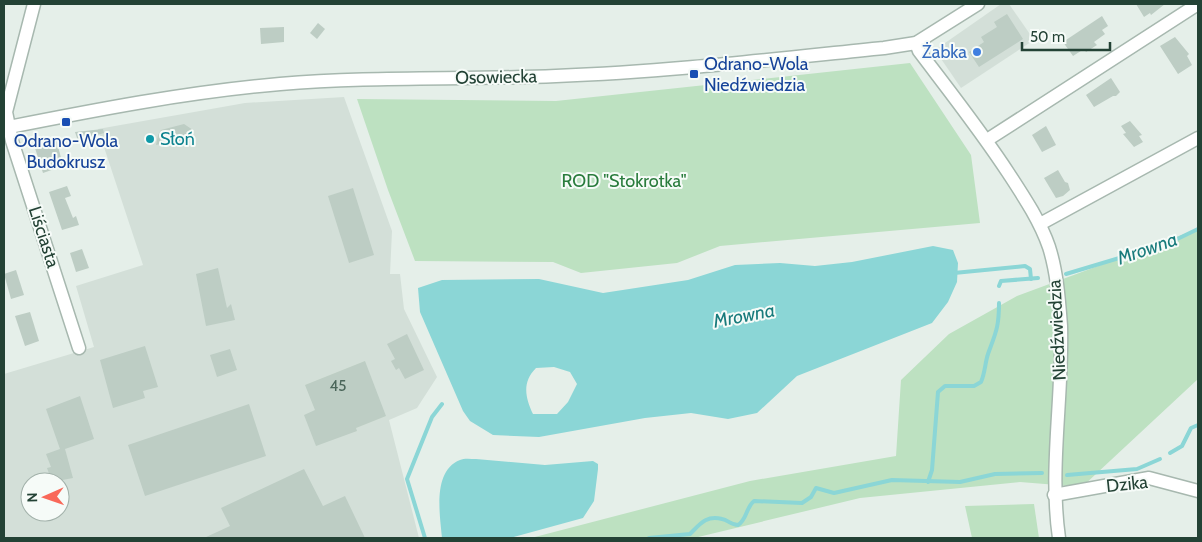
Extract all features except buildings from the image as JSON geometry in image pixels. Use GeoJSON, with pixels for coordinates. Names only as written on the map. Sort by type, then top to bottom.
{"type":"FeatureCollection","features":[{"type":"Feature","properties":{"kind":"street","name":"Liściasta"},"geometry":{"type":"LineString","coordinates":[[34,4],[6,112],[6,127],[79,348]]}},
{"type":"Feature","properties":{"kind":"street","name":"Osowiecka"},"geometry":{"type":"LineString","coordinates":[[6,127],[172,97],[280,84],[374,79],[603,74],[884,48],[916,43],[978,4]]}},
{"type":"Feature","properties":{"kind":"street"},"geometry":{"type":"LineString","coordinates":[[987,140],[1198,4]]}},
{"type":"Feature","properties":{"kind":"street","name":"Niedźwiedzia"},"geometry":{"type":"LineString","coordinates":[[916,43],[987,140],[1040,224],[1049,249],[1056,278],[1060,326],[1054,494],[1059,538]]}},
{"type":"Feature","properties":{"kind":"street"},"geometry":{"type":"LineString","coordinates":[[1040,224],[1198,138]]}},
{"type":"Feature","properties":{"kind":"street","name":"Dzika"},"geometry":{"type":"LineString","coordinates":[[1054,494],[1148,478],[1198,492]]}},
{"type":"Feature","properties":{"kind":"shaded area"},"geometry":{"type":"Polygon","coordinates":[[[1001,4],[1009,4],[1034,40],[961,88],[935,50],[1001,4]]]}},
{"type":"Feature","properties":{"kind":"shaded area"},"geometry":{"type":"Polygon","coordinates":[[[344,97],[392,231],[390,274],[400,274],[404,309],[437,377],[417,408],[389,420],[419,538],[4,538],[4,374],[94,347],[76,286],[143,265],[98,129],[245,103],[344,97]]]}},
{"type":"Feature","properties":{"kind":"green space","name":"ROD \"Stokrotka\""},"geometry":{"type":"Polygon","coordinates":[[[910,63],[971,155],[980,223],[720,246],[677,263],[581,273],[553,262],[415,261],[357,99],[556,101],[910,63]]]}},
{"type":"Feature","properties":{"kind":"green space"},"geometry":{"type":"Polygon","coordinates":[[[1198,229],[1198,379],[1082,487],[1020,482],[860,498],[694,538],[531,538],[750,481],[896,456],[901,380],[949,334],[1017,296],[1198,229]]]}},
{"type":"Feature","properties":{"kind":"green space"},"geometry":{"type":"Polygon","coordinates":[[[1034,504],[1039,538],[972,538],[965,506],[1034,504]]]}},
{"type":"Feature","properties":{"kind":"water"},"geometry":{"type":"Polygon","coordinates":[[[933,246],[953,250],[958,263],[957,282],[948,302],[932,323],[797,376],[757,413],[728,419],[691,413],[645,418],[539,437],[493,435],[470,421],[463,411],[420,312],[418,288],[442,280],[539,279],[603,293],[688,280],[735,265],[780,263],[815,266],[852,262],[933,246]],[[554,367],[536,368],[528,379],[526,390],[533,414],[557,414],[568,402],[577,384],[570,372],[554,367]]]}},
{"type":"Feature","properties":{"kind":"water"},"geometry":{"type":"Polygon","coordinates":[[[476,459],[545,465],[593,461],[598,464],[594,501],[583,518],[510,538],[442,538],[439,506],[441,483],[451,466],[460,460],[476,459]]]}},
{"type":"Feature","properties":{"kind":"waterway","name":"Mrowna"},"geometry":{"type":"LineString","coordinates":[[1066,274],[1169,243],[1198,229]]}},
{"type":"Feature","properties":{"kind":"waterway","name":"Mrowna"},"geometry":{"type":"LineString","coordinates":[[954,273],[1025,266],[1030,269],[1031,279]]}},
{"type":"Feature","properties":{"kind":"waterway","name":"Mrowna"},"geometry":{"type":"LineString","coordinates":[[999,286],[1001,281],[1038,278]]}},
{"type":"Feature","properties":{"kind":"waterway","name":"Mrowna"},"geometry":{"type":"LineString","coordinates":[[928,482],[932,470],[938,392],[945,386],[974,386],[981,382],[996,329],[999,303]]}},
{"type":"Feature","properties":{"kind":"waterway","name":"Mrowna"},"geometry":{"type":"LineString","coordinates":[[425,538],[407,479],[432,417],[442,404]]}},
{"type":"Feature","properties":{"kind":"waterway","name":"Mrowna"},"geometry":{"type":"LineString","coordinates":[[1170,453],[1182,446],[1191,428],[1198,425]]}},
{"type":"Feature","properties":{"kind":"waterway","name":"Mrowna"},"geometry":{"type":"LineString","coordinates":[[1067,475],[1137,469],[1160,459]]}},
{"type":"Feature","properties":{"kind":"waterway","name":"Mrowna"},"geometry":{"type":"LineString","coordinates":[[649,538],[690,534],[704,521],[712,518],[726,520],[738,525],[754,501],[802,503],[811,497],[816,488],[834,493],[892,480],[960,482],[995,474],[1042,473]]}},
{"type":"Feature","properties":{"kind":"place","name":"Żabka"},"geometry":{"type":"Point","coordinates":[977,52]}},
{"type":"Feature","properties":{"kind":"place","name":"Odrano-Wola Niedźwiedzia"},"geometry":{"type":"Point","coordinates":[694,74]}},
{"type":"Feature","properties":{"kind":"place","name":"Odrano-Wola Budokrusz"},"geometry":{"type":"Point","coordinates":[66,122]}},
{"type":"Feature","properties":{"kind":"place","name":"Słoń"},"geometry":{"type":"Point","coordinates":[150,139]}}]}
